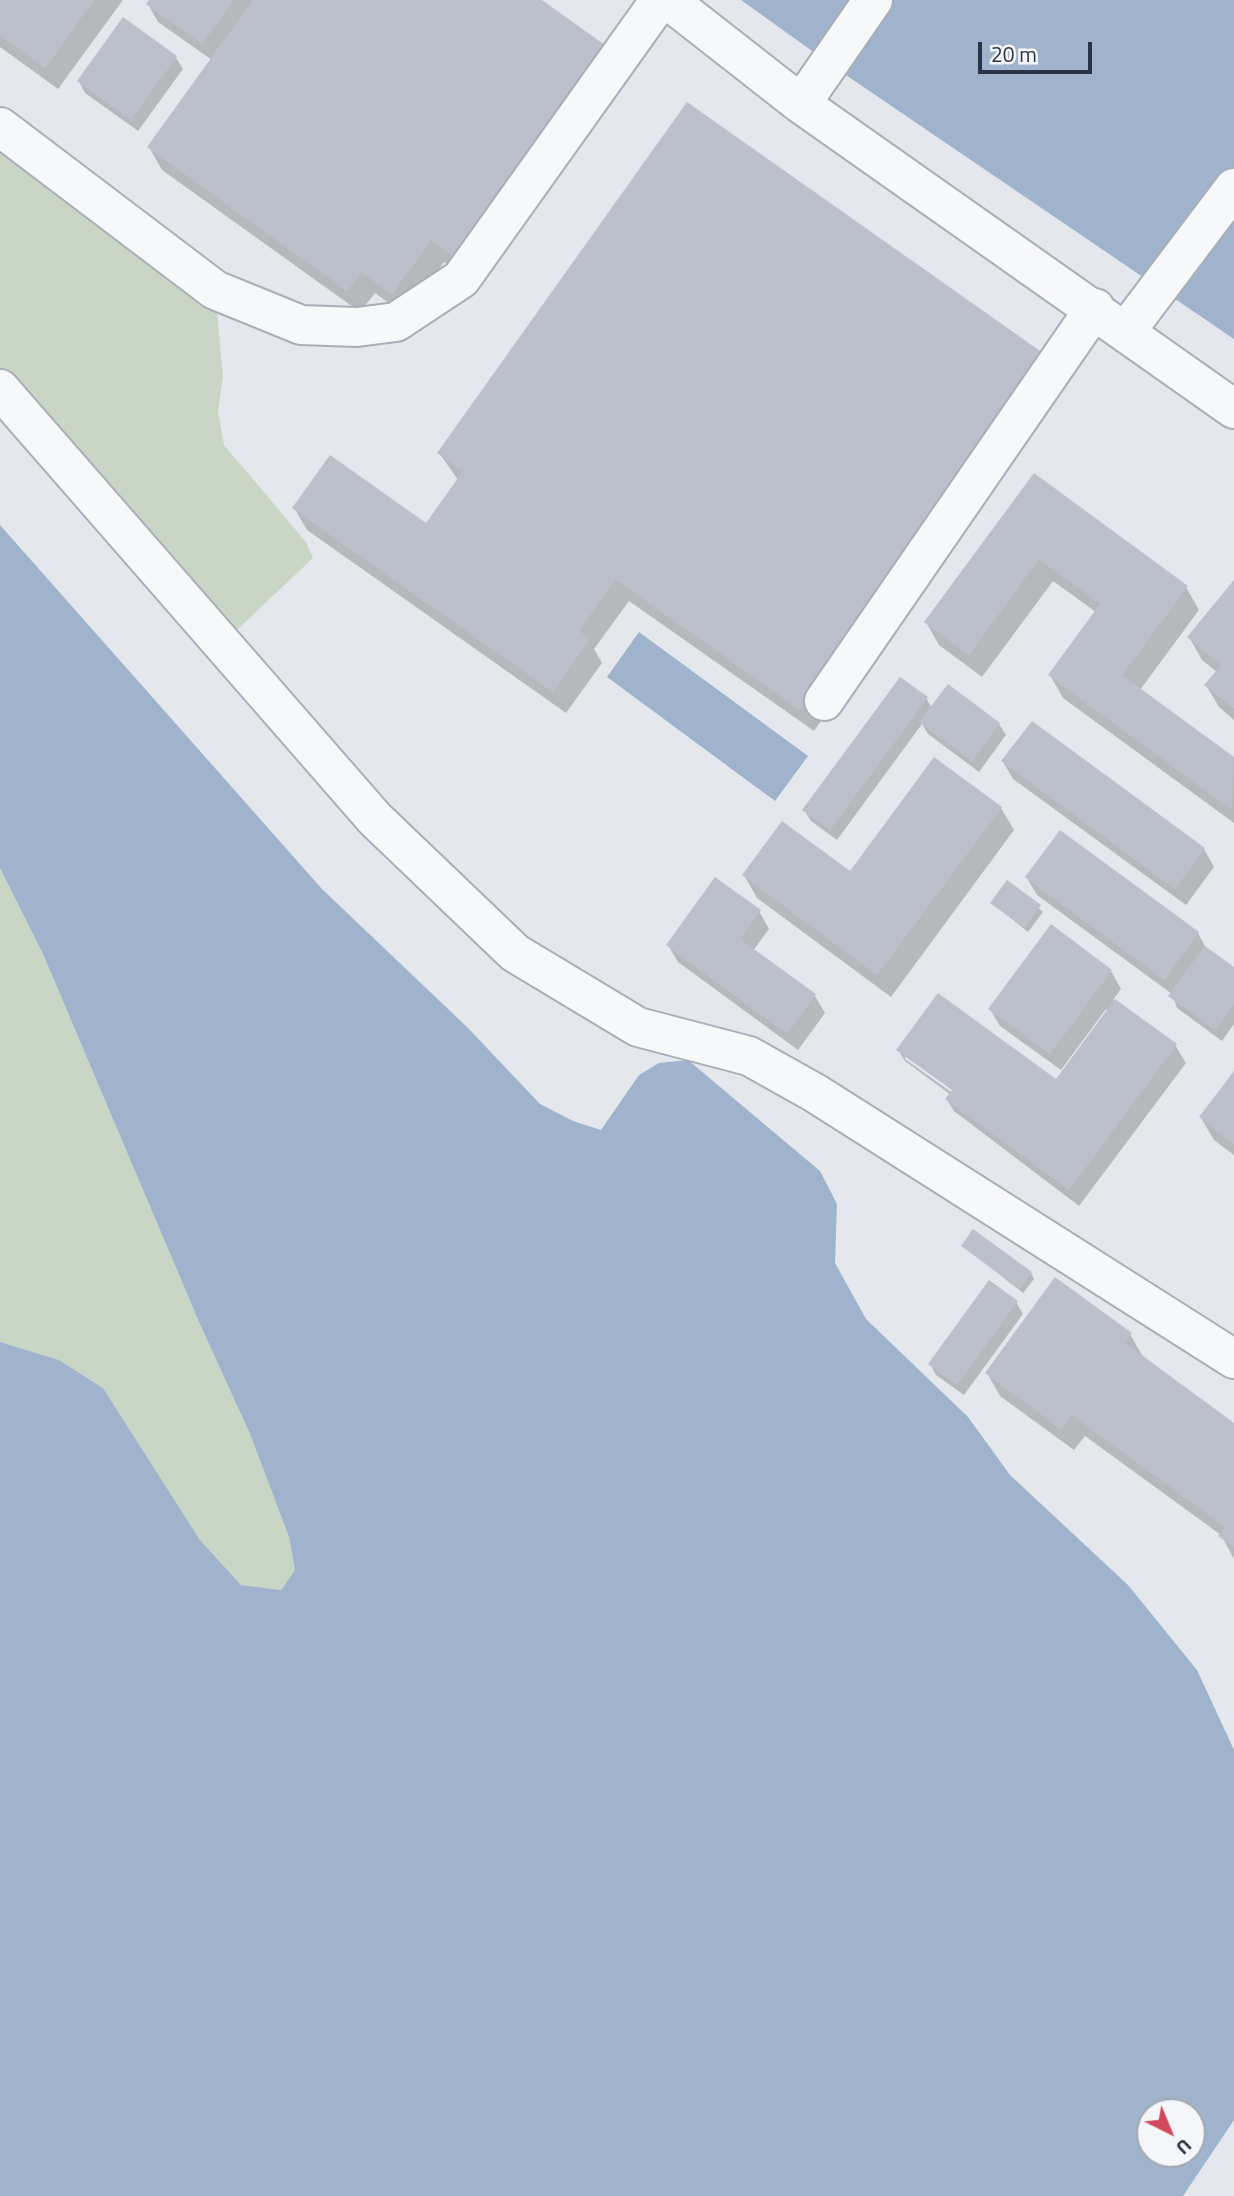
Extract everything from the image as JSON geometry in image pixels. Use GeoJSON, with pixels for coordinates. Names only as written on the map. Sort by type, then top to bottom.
{"type":"FeatureCollection","features":[{"type":"Feature","properties":{"kind":"street"},"geometry":{"type":"LineString","coordinates":[[3,136],[215,290],[301,325],[358,327],[396,322],[461,279],[660,0]]}},
{"type":"Feature","properties":{"kind":"street"},"geometry":{"type":"LineString","coordinates":[[668,0],[801,104],[1095,308],[1234,409]]}},
{"type":"Feature","properties":{"kind":"street"},"geometry":{"type":"LineString","coordinates":[[801,104],[873,0]]}},
{"type":"Feature","properties":{"kind":"street"},"geometry":{"type":"LineString","coordinates":[[1126,331],[1234,188]]}},
{"type":"Feature","properties":{"kind":"street"},"geometry":{"type":"LineString","coordinates":[[824,701],[1095,308]]}},
{"type":"Feature","properties":{"kind":"street"},"geometry":{"type":"LineString","coordinates":[[0,388],[375,819],[515,953],[638,1027],[699,1040],[749,1056],[816,1093],[1234,1359]]}},
{"type":"Feature","properties":{"kind":"green space"},"geometry":{"type":"Polygon","coordinates":[[[0,127],[215,290],[223,377],[218,411],[224,445],[306,542],[313,558],[222,644],[0,389],[0,127]]]}},
{"type":"Feature","properties":{"kind":"green space"},"geometry":{"type":"Polygon","coordinates":[[[0,868],[43,954],[199,1322],[250,1434],[289,1537],[295,1570],[281,1590],[241,1585],[200,1540],[103,1388],[59,1360],[0,1342],[0,868]]]}},
{"type":"Feature","properties":{"kind":"water"},"geometry":{"type":"Polygon","coordinates":[[[741,0],[1234,0],[1234,339],[840,71],[741,0]]]}},
{"type":"Feature","properties":{"kind":"water"},"geometry":{"type":"Polygon","coordinates":[[[0,525],[322,889],[468,1028],[540,1104],[573,1121],[601,1130],[639,1075],[659,1063],[688,1060],[820,1171],[837,1204],[835,1263],[866,1319],[968,1417],[1010,1475],[1128,1585],[1197,1670],[1234,1750],[1234,2120],[1206,2162],[1206,2098],[1136,2098],[1136,2168],[1202,2168],[1183,2196],[0,2196],[0,1342],[59,1360],[103,1388],[200,1540],[241,1585],[281,1590],[295,1570],[289,1537],[250,1434],[199,1322],[43,954],[0,868],[0,525]]]}},
{"type":"Feature","properties":{"kind":"water"},"geometry":{"type":"Polygon","coordinates":[[[639,632],[808,756],[775,801],[607,677],[639,632]]]}},
{"type":"Feature","properties":{"kind":"building"},"geometry":{"type":"Polygon","coordinates":[[[0,0],[94,0],[45,68],[0,35],[0,0]]]}},
{"type":"Feature","properties":{"kind":"building"},"geometry":{"type":"Polygon","coordinates":[[[149,0],[234,0],[202,44],[146,4],[149,0]]]}},
{"type":"Feature","properties":{"kind":"building"},"geometry":{"type":"Polygon","coordinates":[[[253,0],[542,0],[609,48],[457,259],[431,240],[392,294],[361,272],[347,291],[147,147],[253,0]]]}},
{"type":"Feature","properties":{"kind":"building"},"geometry":{"type":"Polygon","coordinates":[[[123,17],[177,56],[131,120],[77,81],[123,17]]]}},
{"type":"Feature","properties":{"kind":"building"},"geometry":{"type":"Polygon","coordinates":[[[687,102],[1050,358],[800,710],[615,579],[579,631],[590,639],[553,692],[292,508],[330,455],[426,523],[463,471],[437,453],[687,102]]]}},
{"type":"Feature","properties":{"kind":"building"},"geometry":{"type":"Polygon","coordinates":[[[1034,473],[1188,586],[1122,675],[1234,757],[1232,810],[1048,675],[1100,604],[1039,559],[969,655],[924,622],[1034,473]]]}},
{"type":"Feature","properties":{"kind":"building"},"geometry":{"type":"Polygon","coordinates":[[[1234,580],[1234,709],[1204,685],[1221,665],[1187,637],[1234,580]]]}},
{"type":"Feature","properties":{"kind":"building"},"geometry":{"type":"Polygon","coordinates":[[[900,677],[928,697],[830,830],[802,810],[900,677]]]}},
{"type":"Feature","properties":{"kind":"building"},"geometry":{"type":"Polygon","coordinates":[[[948,684],[1000,723],[972,761],[919,722],[948,684]]]}},
{"type":"Feature","properties":{"kind":"building"},"geometry":{"type":"Polygon","coordinates":[[[1032,721],[1205,848],[1175,889],[1001,761],[1032,721]]]}},
{"type":"Feature","properties":{"kind":"building"},"geometry":{"type":"Polygon","coordinates":[[[934,757],[1002,807],[877,975],[742,875],[782,821],[850,871],[934,757]]]}},
{"type":"Feature","properties":{"kind":"building"},"geometry":{"type":"Polygon","coordinates":[[[1060,830],[1199,932],[1164,980],[1025,877],[1060,830]]]}},
{"type":"Feature","properties":{"kind":"building"},"geometry":{"type":"Polygon","coordinates":[[[715,877],[761,910],[740,939],[816,994],[787,1034],[666,945],[715,877]]]}},
{"type":"Feature","properties":{"kind":"building"},"geometry":{"type":"Polygon","coordinates":[[[1007,880],[1041,905],[1025,928],[990,903],[1007,880]]]}},
{"type":"Feature","properties":{"kind":"building"},"geometry":{"type":"Polygon","coordinates":[[[1051,924],[1112,970],[1050,1054],[988,1009],[1051,924]]]}},
{"type":"Feature","properties":{"kind":"building"},"geometry":{"type":"Polygon","coordinates":[[[1205,946],[1234,967],[1234,1004],[1215,1030],[1168,996],[1205,946]]]}},
{"type":"Feature","properties":{"kind":"building"},"geometry":{"type":"Polygon","coordinates":[[[938,993],[1056,1079],[1115,999],[1177,1044],[1069,1190],[945,1099],[952,1090],[896,1050],[938,993]]]}},
{"type":"Feature","properties":{"kind":"building"},"geometry":{"type":"Polygon","coordinates":[[[1234,1071],[1234,1144],[1199,1117],[1234,1071]]]}},
{"type":"Feature","properties":{"kind":"building"},"geometry":{"type":"Polygon","coordinates":[[[973,1229],[1032,1272],[1020,1289],[961,1246],[973,1229]]]}},
{"type":"Feature","properties":{"kind":"building"},"geometry":{"type":"Polygon","coordinates":[[[1055,1277],[1132,1333],[1124,1342],[1234,1423],[1234,1547],[1218,1536],[1225,1527],[1072,1415],[1061,1429],[985,1373],[1055,1277]]]}},
{"type":"Feature","properties":{"kind":"building"},"geometry":{"type":"Polygon","coordinates":[[[989,1280],[1018,1301],[957,1385],[928,1364],[989,1280]]]}}]}
